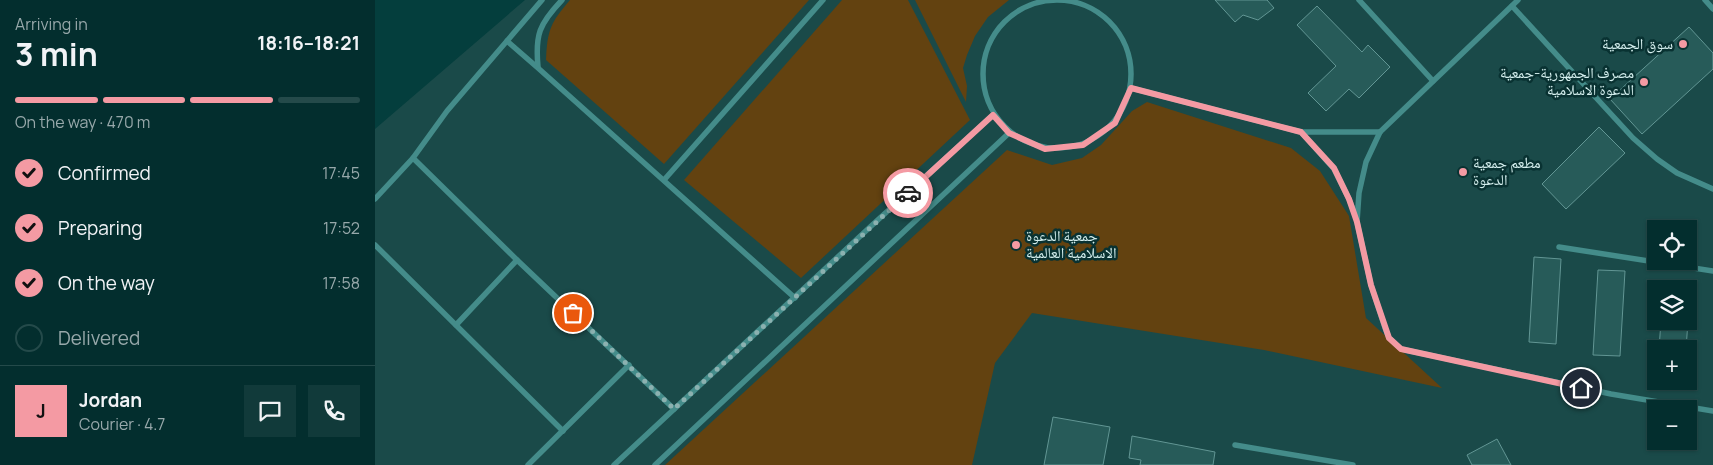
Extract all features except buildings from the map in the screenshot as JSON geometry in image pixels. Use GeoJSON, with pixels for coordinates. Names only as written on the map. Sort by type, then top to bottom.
{"type":"FeatureCollection","features":[{"type":"Feature","properties":{"kind":"lane"},"geometry":{"type":"LineString","coordinates":[[375,199],[413,158],[447,111],[542,0]]}},
{"type":"Feature","properties":{"kind":"lane"},"geometry":{"type":"LineString","coordinates":[[538,68],[537,43],[540,28],[562,0]]}},
{"type":"Feature","properties":{"kind":"lane"},"geometry":{"type":"LineString","coordinates":[[664,180],[823,0]]}},
{"type":"Feature","properties":{"kind":"lane"},"geometry":{"type":"LineString","coordinates":[[1040,0],[1077,1],[1109,20],[1129,51],[1131,88],[1115,123],[1083,145],[1045,149],[1009,133],[993,115],[981,81],[987,46],[1008,16],[1040,0]]}},
{"type":"Feature","properties":{"kind":"lane"},"geometry":{"type":"LineString","coordinates":[[1359,0],[1433,81]]}},
{"type":"Feature","properties":{"kind":"lane"},"geometry":{"type":"LineString","coordinates":[[1357,222],[1359,193],[1366,162],[1380,132],[1518,0]]}},
{"type":"Feature","properties":{"kind":"lane"},"geometry":{"type":"LineString","coordinates":[[1705,0],[1713,9]]}},
{"type":"Feature","properties":{"kind":"lane"},"geometry":{"type":"LineString","coordinates":[[1512,6],[1633,138],[1677,173],[1713,189]]}},
{"type":"Feature","properties":{"kind":"lane"},"geometry":{"type":"LineString","coordinates":[[507,41],[795,298]]}},
{"type":"Feature","properties":{"kind":"lane"},"geometry":{"type":"LineString","coordinates":[[1131,88],[1301,132],[1380,132]]}},
{"type":"Feature","properties":{"kind":"lane"},"geometry":{"type":"LineString","coordinates":[[614,465],[993,115]]}},
{"type":"Feature","properties":{"kind":"lane"},"geometry":{"type":"LineString","coordinates":[[1301,132],[1334,168],[1349,199],[1357,222],[1371,285],[1385,328],[1389,338],[1401,349],[1611,394],[1713,411]]}},
{"type":"Feature","properties":{"kind":"lane"},"geometry":{"type":"LineString","coordinates":[[655,465],[1009,133]]}},
{"type":"Feature","properties":{"kind":"lane"},"geometry":{"type":"LineString","coordinates":[[413,158],[674,409]]}},
{"type":"Feature","properties":{"kind":"lane"},"geometry":{"type":"LineString","coordinates":[[375,245],[563,431]]}},
{"type":"Feature","properties":{"kind":"lane"},"geometry":{"type":"LineString","coordinates":[[1559,246],[1713,271]]}},
{"type":"Feature","properties":{"kind":"lane"},"geometry":{"type":"LineString","coordinates":[[456,325],[517,260]]}},
{"type":"Feature","properties":{"kind":"lane"},"geometry":{"type":"LineString","coordinates":[[528,465],[629,365]]}},
{"type":"Feature","properties":{"kind":"lane"},"geometry":{"type":"LineString","coordinates":[[1235,446],[1353,465]]}},
{"type":"Feature","properties":{"kind":"shaded area","name":"جمعية الدعوة الاسلامية العالمية"},"geometry":{"type":"Polygon","coordinates":[[[525,0],[1713,0],[1713,465],[375,465],[375,129],[525,0]]]}},
{"type":"Feature","properties":{"kind":"shaded area"},"geometry":{"type":"Polygon","coordinates":[[[570,0],[809,0],[664,164],[546,60],[547,41],[551,27],[558,14],[570,0]]]}},
{"type":"Feature","properties":{"kind":"shaded area"},"geometry":{"type":"Polygon","coordinates":[[[842,0],[908,0],[970,120],[801,278],[684,180],[842,0]]]}},
{"type":"Feature","properties":{"kind":"shaded area"},"geometry":{"type":"Polygon","coordinates":[[[915,0],[1009,0],[988,17],[975,36],[963,68],[967,86],[966,102],[915,0]]]}},
{"type":"Feature","properties":{"kind":"shaded area"},"geometry":{"type":"Polygon","coordinates":[[[1147,102],[1291,148],[1320,171],[1349,216],[1366,318],[1442,388],[1264,350],[1032,313],[995,363],[972,465],[665,465],[1007,150],[1052,165],[1082,158],[1101,145],[1132,111],[1147,102]]]}},
{"type":"Feature","properties":{"kind":"way so far"},"geometry":{"type":"LineString","coordinates":[[573,313],[674,409],[908,193]]}},
{"type":"Feature","properties":{"kind":"place","name":"سوق الجمعية"},"geometry":{"type":"Point","coordinates":[1683,44]}},
{"type":"Feature","properties":{"kind":"place","name":"مصرف الجمهورية-جمعية الدعوة الاسلامية"},"geometry":{"type":"Point","coordinates":[1644,82]}},
{"type":"Feature","properties":{"kind":"place","name":"مطعم جمعية الدعوة"},"geometry":{"type":"Point","coordinates":[1463,172]}},
{"type":"Feature","properties":{"kind":"place","name":"جمعية الدعوة الاسلامية العالمية"},"geometry":{"type":"Point","coordinates":[1016,245]}},
{"type":"Feature","properties":{"kind":"route"},"geometry":{"type":"LineString","coordinates":[[908,193],[993,115],[1009,133],[1045,149],[1083,145],[1115,123],[1131,88],[1301,132],[1334,168],[1349,199],[1357,222],[1371,285],[1385,328],[1389,338],[1395,345],[1401,349],[1581,388]]}}]}
